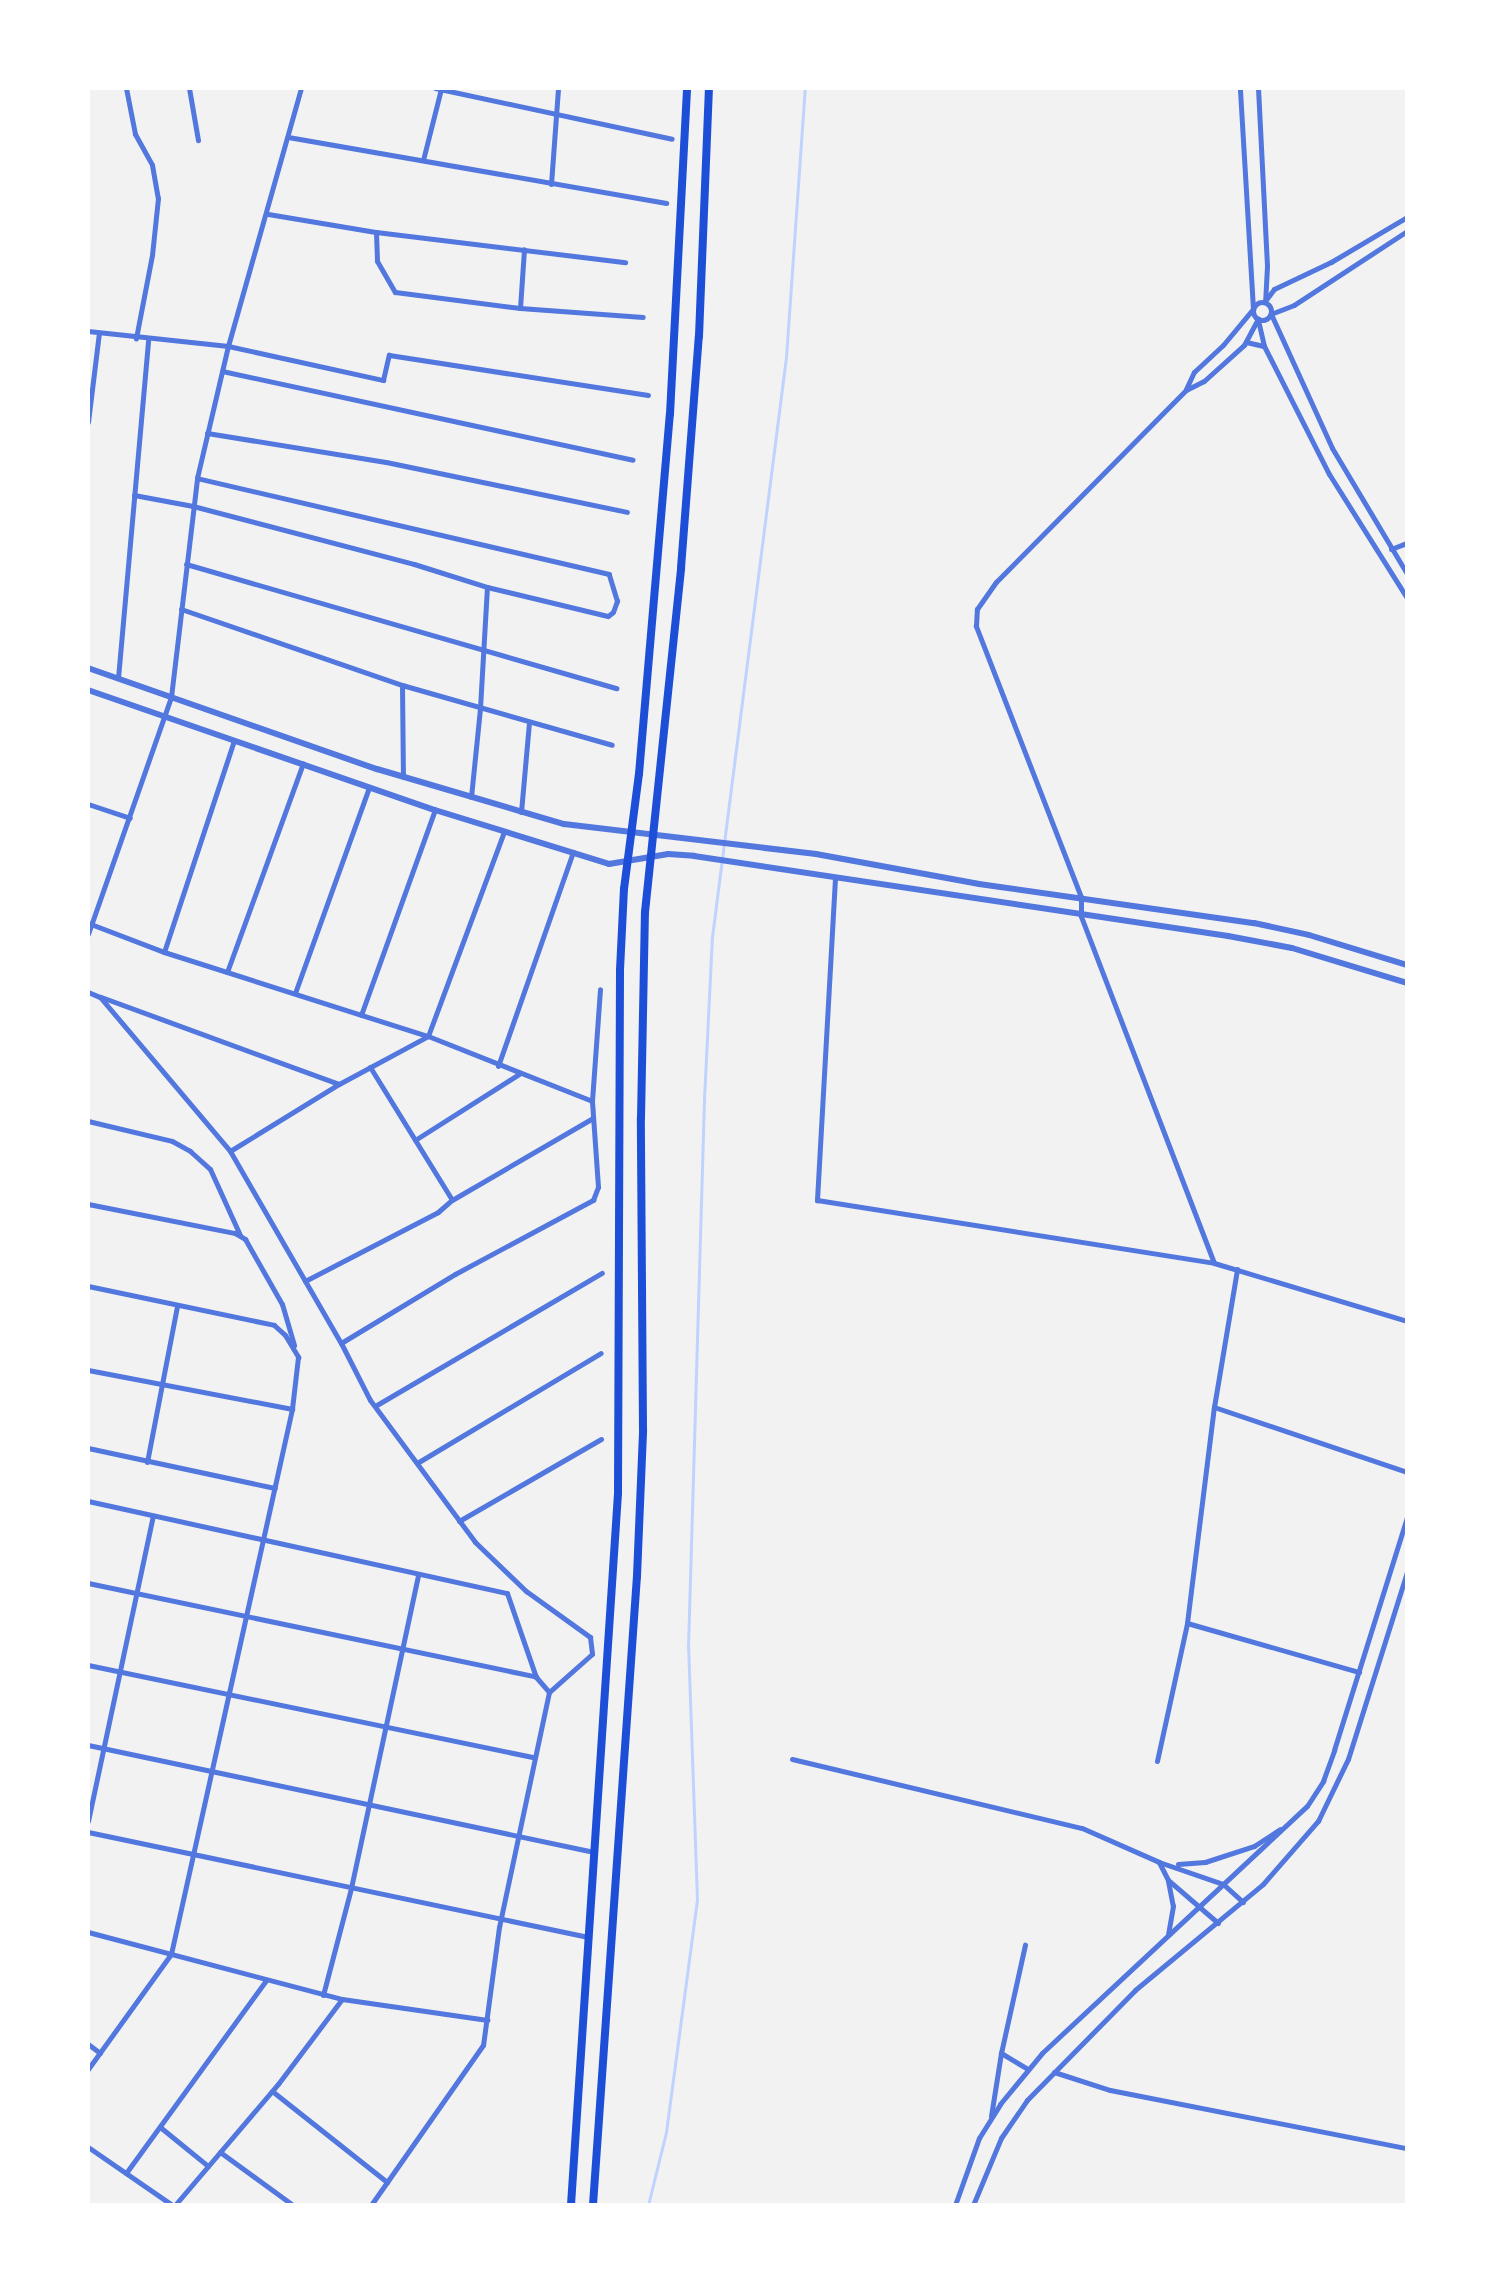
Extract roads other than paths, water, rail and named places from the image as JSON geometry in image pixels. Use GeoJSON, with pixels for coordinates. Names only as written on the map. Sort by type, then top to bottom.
{"type":"FeatureCollection","features":[{"type":"Feature","properties":{"kind":"highway"},"geometry":{"type":"LineString","coordinates":[[571,2205],[618,1493],[620,970],[670,414],[687,88]]}},
{"type":"Feature","properties":{"kind":"highway"},"geometry":{"type":"LineString","coordinates":[[593,2205],[637,1576],[643,1430],[641,1118],[645,912],[699,336],[709,88]]}},
{"type":"Feature","properties":{"kind":"street"},"geometry":{"type":"LineString","coordinates":[[126,88],[135,134],[152,165],[158,198],[152,255],[136,338]]}},
{"type":"Feature","properties":{"kind":"street"},"geometry":{"type":"LineString","coordinates":[[189,88],[198,140]]}},
{"type":"Feature","properties":{"kind":"street"},"geometry":{"type":"LineString","coordinates":[[88,934],[171,697],[197,478],[228,346],[268,214],[301,88]]}},
{"type":"Feature","properties":{"kind":"street"},"geometry":{"type":"LineString","coordinates":[[423,160],[439,88],[672,139]]}},
{"type":"Feature","properties":{"kind":"street"},"geometry":{"type":"LineString","coordinates":[[551,184],[558,88]]}},
{"type":"Feature","properties":{"kind":"street"},"geometry":{"type":"LineString","coordinates":[[1240,88],[1253,309],[1264,346],[1329,474],[1407,598]]}},
{"type":"Feature","properties":{"kind":"street"},"geometry":{"type":"LineString","coordinates":[[1258,88],[1265,302],[1271,308],[1276,327],[1332,448],[1407,574]]}},
{"type":"Feature","properties":{"kind":"street"},"geometry":{"type":"LineString","coordinates":[[288,137],[666,203]]}},
{"type":"Feature","properties":{"kind":"street"},"geometry":{"type":"LineString","coordinates":[[268,214],[376,232],[625,262]]}},
{"type":"Feature","properties":{"kind":"street"},"geometry":{"type":"LineString","coordinates":[[1186,390],[1194,372],[1223,345],[1253,309],[1265,302],[1274,289],[1331,262],[1407,217]]}},
{"type":"Feature","properties":{"kind":"street"},"geometry":{"type":"LineString","coordinates":[[1258,319],[1267,319],[1407,231]]}},
{"type":"Feature","properties":{"kind":"street"},"geometry":{"type":"LineString","coordinates":[[376,232],[377,261],[395,292],[520,308],[643,317]]}},
{"type":"Feature","properties":{"kind":"street"},"geometry":{"type":"LineString","coordinates":[[520,308],[524,249]]}},
{"type":"Feature","properties":{"kind":"street"},"geometry":{"type":"LineString","coordinates":[[1266,279],[1274,289]]}},
{"type":"Feature","properties":{"kind":"street"},"geometry":{"type":"LineString","coordinates":[[1276,327],[1279,311]]}},
{"type":"Feature","properties":{"kind":"street"},"geometry":{"type":"LineString","coordinates":[[1214,1263],[1081,916],[1081,897],[984,654],[976,626],[977,609],[996,582],[1186,390],[1204,381],[1246,342],[1258,319]]}},
{"type":"Feature","properties":{"kind":"street"},"geometry":{"type":"LineString","coordinates":[[88,331],[148,340],[228,346],[383,380],[389,355],[648,395]]}},
{"type":"Feature","properties":{"kind":"street"},"geometry":{"type":"LineString","coordinates":[[88,422],[99,333]]}},
{"type":"Feature","properties":{"kind":"street"},"geometry":{"type":"LineString","coordinates":[[118,678],[148,340]]}},
{"type":"Feature","properties":{"kind":"street"},"geometry":{"type":"LineString","coordinates":[[1246,342],[1264,346]]}},
{"type":"Feature","properties":{"kind":"street"},"geometry":{"type":"LineString","coordinates":[[222,371],[632,460]]}},
{"type":"Feature","properties":{"kind":"street"},"geometry":{"type":"LineString","coordinates":[[207,433],[386,462],[627,512]]}},
{"type":"Feature","properties":{"kind":"street"},"geometry":{"type":"LineString","coordinates":[[134,495],[193,506],[414,564],[487,587],[608,616],[617,601],[609,574],[197,478]]}},
{"type":"Feature","properties":{"kind":"street"},"geometry":{"type":"LineString","coordinates":[[1391,549],[1407,543]]}},
{"type":"Feature","properties":{"kind":"street"},"geometry":{"type":"LineString","coordinates":[[186,564],[616,688]]}},
{"type":"Feature","properties":{"kind":"street"},"geometry":{"type":"LineString","coordinates":[[471,798],[487,587]]}},
{"type":"Feature","properties":{"kind":"street"},"geometry":{"type":"LineString","coordinates":[[181,609],[402,685],[612,745]]}},
{"type":"Feature","properties":{"kind":"street"},"geometry":{"type":"LineString","coordinates":[[88,668],[403,777],[564,824],[630,834],[695,837],[816,854],[979,884],[1254,923],[1309,935],[1407,965]]}},
{"type":"Feature","properties":{"kind":"street"},"geometry":{"type":"LineString","coordinates":[[402,685],[403,777]]}},
{"type":"Feature","properties":{"kind":"street"},"geometry":{"type":"LineString","coordinates":[[88,690],[235,738],[435,810],[609,864],[628,858],[694,856],[1292,948],[1407,983]]}},
{"type":"Feature","properties":{"kind":"street"},"geometry":{"type":"LineString","coordinates":[[521,813],[529,723]]}},
{"type":"Feature","properties":{"kind":"street"},"geometry":{"type":"LineString","coordinates":[[164,952],[235,738]]}},
{"type":"Feature","properties":{"kind":"street"},"geometry":{"type":"LineString","coordinates":[[227,972],[303,763]]}},
{"type":"Feature","properties":{"kind":"street"},"geometry":{"type":"LineString","coordinates":[[294,994],[369,787]]}},
{"type":"Feature","properties":{"kind":"street"},"geometry":{"type":"LineString","coordinates":[[88,804],[130,818]]}},
{"type":"Feature","properties":{"kind":"street"},"geometry":{"type":"LineString","coordinates":[[361,1015],[435,810]]}},
{"type":"Feature","properties":{"kind":"street"},"geometry":{"type":"LineString","coordinates":[[230,1151],[339,1084],[428,1036],[504,832]]}},
{"type":"Feature","properties":{"kind":"street"},"geometry":{"type":"LineString","coordinates":[[498,1066],[573,852]]}},
{"type":"Feature","properties":{"kind":"street"},"geometry":{"type":"LineString","coordinates":[[835,878],[817,1200],[1214,1263],[1407,1321]]}},
{"type":"Feature","properties":{"kind":"street"},"geometry":{"type":"LineString","coordinates":[[90,924],[164,952],[428,1036],[592,1101]]}},
{"type":"Feature","properties":{"kind":"street"},"geometry":{"type":"LineString","coordinates":[[341,1343],[499,1250],[587,1206],[598,1187],[592,1101],[600,989]]}},
{"type":"Feature","properties":{"kind":"street"},"geometry":{"type":"LineString","coordinates":[[88,992],[339,1084]]}},
{"type":"Feature","properties":{"kind":"street"},"geometry":{"type":"LineString","coordinates":[[100,997],[230,1151],[375,1406],[475,1542],[526,1591],[590,1637],[592,1654],[549,1692],[501,1917],[483,2045],[371,2205]]}},
{"type":"Feature","properties":{"kind":"street"},"geometry":{"type":"LineString","coordinates":[[370,1067],[452,1200]]}},
{"type":"Feature","properties":{"kind":"street"},"geometry":{"type":"LineString","coordinates":[[415,1140],[520,1074]]}},
{"type":"Feature","properties":{"kind":"street"},"geometry":{"type":"LineString","coordinates":[[305,1281],[438,1212],[452,1200],[593,1118]]}},
{"type":"Feature","properties":{"kind":"street"},"geometry":{"type":"LineString","coordinates":[[88,1121],[172,1141],[190,1151],[210,1169],[241,1237],[282,1304],[298,1357],[292,1409],[171,1954],[88,2069]]}},
{"type":"Feature","properties":{"kind":"street"},"geometry":{"type":"LineString","coordinates":[[88,1204],[235,1233],[241,1237]]}},
{"type":"Feature","properties":{"kind":"street"},"geometry":{"type":"LineString","coordinates":[[1157,1761],[1187,1623],[1214,1407],[1237,1269]]}},
{"type":"Feature","properties":{"kind":"street"},"geometry":{"type":"LineString","coordinates":[[375,1406],[602,1273]]}},
{"type":"Feature","properties":{"kind":"street"},"geometry":{"type":"LineString","coordinates":[[88,1286],[274,1325],[285,1335],[298,1357]]}},
{"type":"Feature","properties":{"kind":"street"},"geometry":{"type":"LineString","coordinates":[[147,1462],[177,1306]]}},
{"type":"Feature","properties":{"kind":"street"},"geometry":{"type":"LineString","coordinates":[[417,1463],[601,1353]]}},
{"type":"Feature","properties":{"kind":"street"},"geometry":{"type":"LineString","coordinates":[[88,1370],[292,1409]]}},
{"type":"Feature","properties":{"kind":"street"},"geometry":{"type":"LineString","coordinates":[[1214,1407],[1407,1472]]}},
{"type":"Feature","properties":{"kind":"street"},"geometry":{"type":"LineString","coordinates":[[459,1521],[601,1439]]}},
{"type":"Feature","properties":{"kind":"street"},"geometry":{"type":"LineString","coordinates":[[88,1448],[275,1488]]}},
{"type":"Feature","properties":{"kind":"street"},"geometry":{"type":"LineString","coordinates":[[88,1501],[507,1593],[536,1677],[549,1692]]}},
{"type":"Feature","properties":{"kind":"street"},"geometry":{"type":"LineString","coordinates":[[88,1821],[153,1516]]}},
{"type":"Feature","properties":{"kind":"street"},"geometry":{"type":"LineString","coordinates":[[955,2205],[979,2138],[1028,2069],[1168,1934],[1295,1820],[1323,1781],[1407,1517]]}},
{"type":"Feature","properties":{"kind":"street"},"geometry":{"type":"LineString","coordinates":[[973,2205],[1001,2138],[1027,2100],[1135,1990],[1243,1902],[1303,1841],[1338,1787],[1407,1572]]}},
{"type":"Feature","properties":{"kind":"street"},"geometry":{"type":"LineString","coordinates":[[323,1995],[351,1888],[418,1574]]}},
{"type":"Feature","properties":{"kind":"street"},"geometry":{"type":"LineString","coordinates":[[88,1583],[536,1677]]}},
{"type":"Feature","properties":{"kind":"street"},"geometry":{"type":"LineString","coordinates":[[1187,1623],[1359,1672]]}},
{"type":"Feature","properties":{"kind":"street"},"geometry":{"type":"LineString","coordinates":[[88,1665],[534,1757]]}},
{"type":"Feature","properties":{"kind":"street"},"geometry":{"type":"LineString","coordinates":[[88,1745],[595,1852]]}},
{"type":"Feature","properties":{"kind":"street"},"geometry":{"type":"LineString","coordinates":[[792,1759],[1082,1828],[1159,1862],[1174,1864],[1205,1862],[1254,1846],[1295,1820]]}},
{"type":"Feature","properties":{"kind":"street"},"geometry":{"type":"LineString","coordinates":[[88,1832],[589,1937]]}},
{"type":"Feature","properties":{"kind":"street"},"geometry":{"type":"LineString","coordinates":[[1159,1862],[1168,1880],[1173,1906],[1168,1934]]}},
{"type":"Feature","properties":{"kind":"street"},"geometry":{"type":"LineString","coordinates":[[1174,1864],[1223,1884],[1243,1902]]}},
{"type":"Feature","properties":{"kind":"street"},"geometry":{"type":"LineString","coordinates":[[1168,1880],[1218,1923]]}},
{"type":"Feature","properties":{"kind":"street"},"geometry":{"type":"LineString","coordinates":[[88,1932],[323,1995],[487,2020]]}},
{"type":"Feature","properties":{"kind":"street"},"geometry":{"type":"LineString","coordinates":[[991,2118],[1001,2053],[1025,1945]]}},
{"type":"Feature","properties":{"kind":"street"},"geometry":{"type":"LineString","coordinates":[[126,2173],[266,1980]]}},
{"type":"Feature","properties":{"kind":"street"},"geometry":{"type":"LineString","coordinates":[[88,2147],[173,2205],[272,2091],[342,1999]]}},
{"type":"Feature","properties":{"kind":"street"},"geometry":{"type":"LineString","coordinates":[[88,2044],[100,2053]]}},
{"type":"Feature","properties":{"kind":"street"},"geometry":{"type":"LineString","coordinates":[[1001,2053],[1028,2069]]}},
{"type":"Feature","properties":{"kind":"street"},"geometry":{"type":"LineString","coordinates":[[1054,2072],[1110,2090],[1407,2148]]}},
{"type":"Feature","properties":{"kind":"street"},"geometry":{"type":"LineString","coordinates":[[272,2091],[387,2182]]}},
{"type":"Feature","properties":{"kind":"street"},"geometry":{"type":"LineString","coordinates":[[160,2127],[208,2166]]}},
{"type":"Feature","properties":{"kind":"street"},"geometry":{"type":"LineString","coordinates":[[220,2152],[293,2205]]}},
{"type":"Feature","properties":{"kind":"waterway"},"geometry":{"type":"LineString","coordinates":[[648,2205],[666,2132],[697,1900],[688,1648],[704,1099],[712,937],[786,357],[805,88]]}}]}
